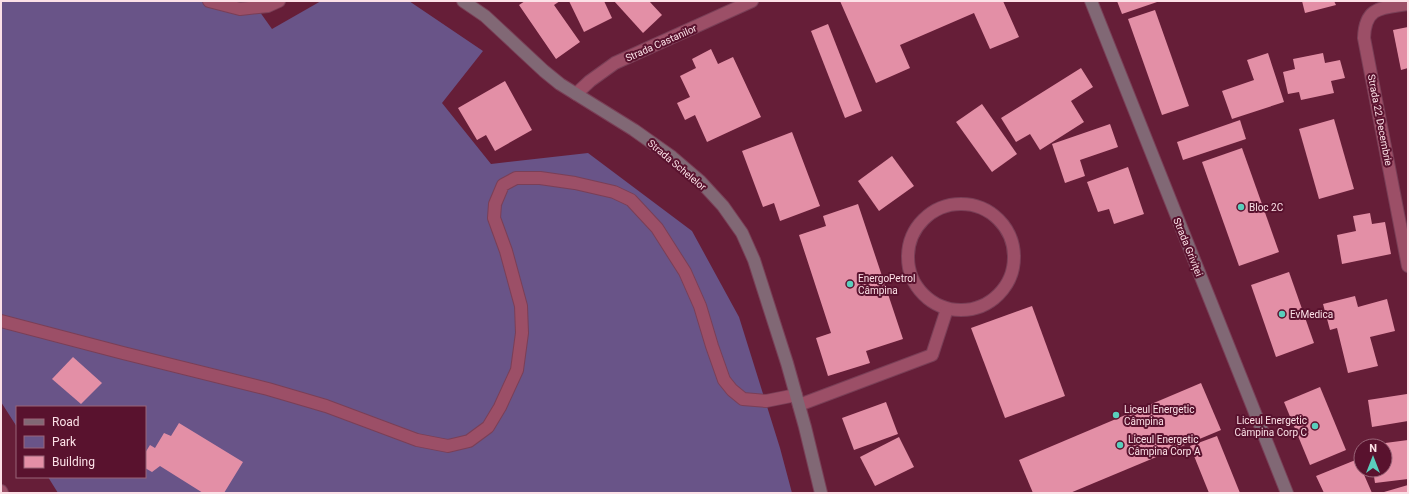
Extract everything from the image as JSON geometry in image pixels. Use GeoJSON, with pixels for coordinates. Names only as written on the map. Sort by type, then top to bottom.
{"type":"FeatureCollection","features":[{"type":"Feature","properties":{"kind":"main road","name":"Strada Schelelor"},"geometry":{"type":"LineString","coordinates":[[463,1],[485,16],[560,84],[634,130],[672,158],[700,181],[723,206],[742,234],[754,260],[798,400],[821,493]]}},
{"type":"Feature","properties":{"kind":"main road","name":"Strada Griviței"},"geometry":{"type":"LineString","coordinates":[[1091,1],[1287,493]]}},
{"type":"Feature","properties":{"kind":"street"},"geometry":{"type":"LineString","coordinates":[[209,1],[240,9],[268,6],[280,1]]}},
{"type":"Feature","properties":{"kind":"street","name":"Strada Castanilor"},"geometry":{"type":"LineString","coordinates":[[576,94],[590,81],[615,63],[752,1]]}},
{"type":"Feature","properties":{"kind":"street","name":"Strada 22 Decembrie"},"geometry":{"type":"LineString","coordinates":[[1408,4],[1384,8],[1372,13],[1367,20],[1364,38],[1408,266]]}},
{"type":"Feature","properties":{"kind":"street"},"geometry":{"type":"LineString","coordinates":[[1,321],[268,389],[326,406],[417,440],[448,446],[469,441],[488,426],[500,407],[517,370],[522,333],[522,306],[506,251],[494,218],[495,204],[503,185],[516,178],[540,178],[575,183],[614,192],[631,200],[657,228],[684,272],[700,306],[724,380],[732,390],[743,399],[798,400],[932,355],[947,309]]}},
{"type":"Feature","properties":{"kind":"street"},"geometry":{"type":"LineString","coordinates":[[961,204],[974,205],[993,214],[1007,229],[1013,241],[1015,255],[1014,269],[1009,282],[1000,294],[989,303],[976,309],[962,311],[947,309],[934,303],[923,294],[914,283],[909,270],[908,255],[910,242],[916,229],[924,219],[935,210],[961,204]]}},
{"type":"Feature","properties":{"kind":"green space"},"geometry":{"type":"Polygon","coordinates":[[[1,1],[252,1],[272,29],[321,1],[409,1],[483,51],[442,103],[491,164],[588,153],[692,231],[739,317],[780,448],[792,493],[58,493],[49,478],[146,478],[146,406],[16,406],[16,425],[1,402],[1,1]]]}},
{"type":"Feature","properties":{"kind":"building"},"geometry":{"type":"Polygon","coordinates":[[[525,1],[560,1],[554,5],[580,42],[556,59],[519,5],[525,1]]]}},
{"type":"Feature","properties":{"kind":"building"},"geometry":{"type":"Polygon","coordinates":[[[569,1],[604,1],[612,18],[584,32],[569,1]]]}},
{"type":"Feature","properties":{"kind":"building"},"geometry":{"type":"Polygon","coordinates":[[[614,1],[649,1],[662,15],[643,33],[614,1]]]}},
{"type":"Feature","properties":{"kind":"building"},"geometry":{"type":"Polygon","coordinates":[[[840,1],[1003,1],[1019,37],[990,49],[974,13],[900,45],[910,68],[876,83],[840,1]]]}},
{"type":"Feature","properties":{"kind":"building"},"geometry":{"type":"Polygon","coordinates":[[[1117,1],[1160,1],[1122,14],[1117,1]]]}},
{"type":"Feature","properties":{"kind":"building"},"geometry":{"type":"Polygon","coordinates":[[[1302,1],[1334,1],[1336,5],[1305,13],[1302,1]]]}},
{"type":"Feature","properties":{"kind":"building"},"geometry":{"type":"Polygon","coordinates":[[[1155,10],[1189,106],[1162,115],[1128,19],[1155,10]]]}},
{"type":"Feature","properties":{"kind":"building"},"geometry":{"type":"Polygon","coordinates":[[[828,24],[862,111],[845,118],[811,31],[828,24]]]}},
{"type":"Feature","properties":{"kind":"building"},"geometry":{"type":"Polygon","coordinates":[[[1408,27],[1408,68],[1401,70],[1393,30],[1408,27]]]}},
{"type":"Feature","properties":{"kind":"building"},"geometry":{"type":"Polygon","coordinates":[[[711,49],[718,64],[733,57],[761,117],[707,142],[695,115],[685,120],[677,103],[690,97],[680,76],[696,68],[692,59],[711,49]]]}},
{"type":"Feature","properties":{"kind":"building"},"geometry":{"type":"Polygon","coordinates":[[[1268,53],[1284,102],[1232,119],[1222,91],[1254,80],[1247,60],[1268,53]]]}},
{"type":"Feature","properties":{"kind":"building"},"geometry":{"type":"Polygon","coordinates":[[[1323,53],[1325,63],[1340,60],[1345,78],[1331,81],[1334,93],[1301,100],[1299,92],[1288,94],[1283,72],[1295,69],[1293,59],[1323,53]]]}},
{"type":"Feature","properties":{"kind":"building"},"geometry":{"type":"Polygon","coordinates":[[[1081,68],[1093,87],[1071,101],[1084,122],[1040,150],[1030,134],[1016,142],[1001,118],[1081,68]]]}},
{"type":"Feature","properties":{"kind":"building"},"geometry":{"type":"Polygon","coordinates":[[[505,81],[532,130],[495,151],[486,135],[477,140],[458,108],[505,81]]]}},
{"type":"Feature","properties":{"kind":"building"},"geometry":{"type":"Polygon","coordinates":[[[982,104],[1017,154],[992,172],[956,122],[982,104]]]}},
{"type":"Feature","properties":{"kind":"building"},"geometry":{"type":"Polygon","coordinates":[[[1334,119],[1354,189],[1319,199],[1299,129],[1334,119]]]}},
{"type":"Feature","properties":{"kind":"building"},"geometry":{"type":"Polygon","coordinates":[[[1240,120],[1246,139],[1183,160],[1177,142],[1240,120]]]}},
{"type":"Feature","properties":{"kind":"building"},"geometry":{"type":"Polygon","coordinates":[[[1110,124],[1118,147],[1080,160],[1085,176],[1065,183],[1052,144],[1110,124]]]}},
{"type":"Feature","properties":{"kind":"building"},"geometry":{"type":"Polygon","coordinates":[[[792,132],[820,206],[780,221],[774,203],[763,207],[742,151],[792,132]]]}},
{"type":"Feature","properties":{"kind":"building","name":"Bloc 2C"},"geometry":{"type":"Polygon","coordinates":[[[1242,148],[1279,252],[1239,266],[1202,162],[1242,148]]]}},
{"type":"Feature","properties":{"kind":"building"},"geometry":{"type":"Polygon","coordinates":[[[892,156],[914,186],[879,211],[858,181],[892,156]]]}},
{"type":"Feature","properties":{"kind":"building"},"geometry":{"type":"Polygon","coordinates":[[[1128,167],[1144,214],[1114,224],[1109,209],[1098,212],[1087,182],[1128,167]]]}},
{"type":"Feature","properties":{"kind":"building","name":"EnergoPetrol Câmpina"},"geometry":{"type":"Polygon","coordinates":[[[858,204],[903,339],[866,351],[870,363],[828,376],[816,338],[831,333],[799,235],[826,226],[823,216],[858,204]]]}},
{"type":"Feature","properties":{"kind":"building"},"geometry":{"type":"Polygon","coordinates":[[[1370,213],[1372,224],[1385,222],[1391,254],[1342,264],[1337,235],[1356,231],[1353,216],[1370,213]]]}},
{"type":"Feature","properties":{"kind":"building","name":"EvMedica"},"geometry":{"type":"Polygon","coordinates":[[[1289,272],[1314,343],[1276,357],[1251,285],[1289,272]]]}},
{"type":"Feature","properties":{"kind":"building"},"geometry":{"type":"Polygon","coordinates":[[[1355,296],[1358,307],[1387,299],[1395,331],[1370,337],[1378,366],[1348,373],[1337,328],[1330,330],[1323,304],[1355,296]]]}},
{"type":"Feature","properties":{"kind":"building"},"geometry":{"type":"Polygon","coordinates":[[[1032,306],[1065,396],[1005,418],[971,328],[1032,306]]]}},
{"type":"Feature","properties":{"kind":"building"},"geometry":{"type":"Polygon","coordinates":[[[73,357],[102,383],[81,404],[52,379],[73,357]]]}},
{"type":"Feature","properties":{"kind":"building","name":"Liceul Energetic Câmpina Corp A"},"geometry":{"type":"Polygon","coordinates":[[[1201,383],[1221,430],[1070,493],[1033,493],[1019,460],[1201,383]]]}},
{"type":"Feature","properties":{"kind":"building","name":"Liceul Energetic Câmpina Corp C"},"geometry":{"type":"Polygon","coordinates":[[[1320,387],[1346,450],[1310,465],[1284,402],[1320,387]]]}},
{"type":"Feature","properties":{"kind":"building"},"geometry":{"type":"Polygon","coordinates":[[[1407,394],[1408,421],[1372,427],[1368,400],[1407,394]]]}},
{"type":"Feature","properties":{"kind":"building"},"geometry":{"type":"Polygon","coordinates":[[[886,402],[898,434],[854,450],[842,418],[886,402]]]}},
{"type":"Feature","properties":{"kind":"building"},"geometry":{"type":"Polygon","coordinates":[[[179,423],[243,462],[224,493],[203,493],[160,466],[152,472],[146,469],[146,451],[150,445],[155,448],[164,433],[171,436],[179,423]]]}},
{"type":"Feature","properties":{"kind":"building"},"geometry":{"type":"Polygon","coordinates":[[[1217,436],[1240,493],[1209,493],[1190,446],[1217,436]]]}},
{"type":"Feature","properties":{"kind":"building"},"geometry":{"type":"Polygon","coordinates":[[[899,437],[914,467],[875,486],[860,457],[899,437]]]}},
{"type":"Feature","properties":{"kind":"building"},"geometry":{"type":"Polygon","coordinates":[[[1408,440],[1408,479],[1375,483],[1374,478],[1393,478],[1393,442],[1408,440]]]}},
{"type":"Feature","properties":{"kind":"building"},"geometry":{"type":"Polygon","coordinates":[[[1353,461],[1353,478],[1365,478],[1372,493],[1324,493],[1316,476],[1353,461]]]}},
{"type":"Feature","properties":{"kind":"building"},"geometry":{"type":"Polygon","coordinates":[[[1408,485],[1408,493],[1384,493],[1384,492],[1408,485]]]}},
{"type":"Feature","properties":{"kind":"place","name":"Bloc 2C"},"geometry":{"type":"Point","coordinates":[1241,207]}},
{"type":"Feature","properties":{"kind":"place","name":"EnergoPetrol Câmpina"},"geometry":{"type":"Point","coordinates":[850,284]}},
{"type":"Feature","properties":{"kind":"place","name":"EvMedica"},"geometry":{"type":"Point","coordinates":[1282,314]}},
{"type":"Feature","properties":{"kind":"place","name":"Liceul Energetic Câmpina"},"geometry":{"type":"Point","coordinates":[1116,415]}},
{"type":"Feature","properties":{"kind":"place","name":"Liceul Energetic Câmpina Corp C"},"geometry":{"type":"Point","coordinates":[1315,426]}},
{"type":"Feature","properties":{"kind":"place","name":"Liceul Energetic Câmpina Corp A"},"geometry":{"type":"Point","coordinates":[1120,445]}}]}
